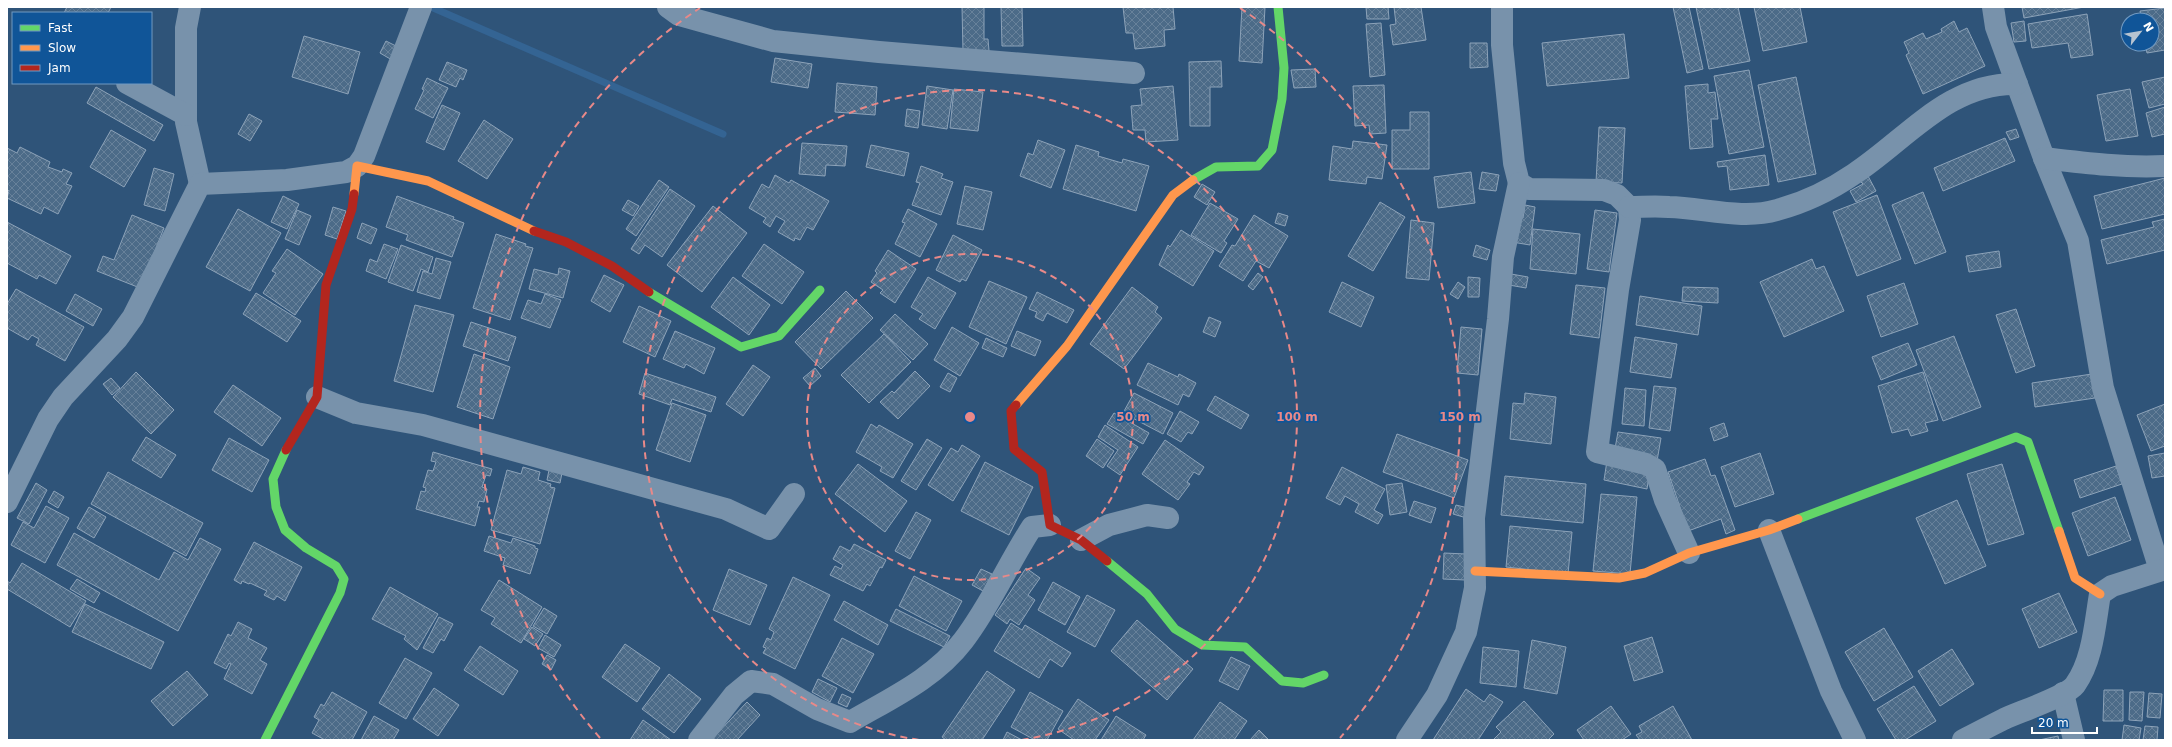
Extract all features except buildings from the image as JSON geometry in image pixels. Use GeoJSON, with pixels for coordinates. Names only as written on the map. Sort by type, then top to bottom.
{"type":"FeatureCollection","features":[{"type":"Feature","properties":{"kind":"street"},"geometry":{"type":"LineString","coordinates":[[7,502],[48,419],[63,397],[117,339],[133,317],[200,184],[186,122],[186,28],[190,7]]}},
{"type":"Feature","properties":{"kind":"street"},"geometry":{"type":"LineString","coordinates":[[200,184],[287,180],[346,172],[357,166],[364,156],[421,7]]}},
{"type":"Feature","properties":{"kind":"street"},"geometry":{"type":"LineString","coordinates":[[668,7],[679,15],[773,42],[1134,73]]}},
{"type":"Feature","properties":{"kind":"street"},"geometry":{"type":"LineString","coordinates":[[1050,525],[1042,472],[1014,449],[1011,411],[1067,346],[1173,195],[1184,185],[1216,167],[1258,166],[1272,150],[1282,99],[1284,68],[1278,7]]}},
{"type":"Feature","properties":{"kind":"street"},"geometry":{"type":"LineString","coordinates":[[1407,740],[1437,695],[1466,632],[1475,588],[1474,518],[1498,319],[1503,257],[1519,182],[1514,163],[1502,45],[1502,7]]}},
{"type":"Feature","properties":{"kind":"street"},"geometry":{"type":"LineString","coordinates":[[1963,740],[2003,719],[2063,693],[2074,686],[2084,668],[2100,594],[2112,586],[2163,570],[2103,388],[2078,241],[2044,158],[1996,27],[1993,7]]}},
{"type":"Feature","properties":{"kind":"street"},"geometry":{"type":"LineString","coordinates":[[129,84],[186,115]]}},
{"type":"Feature","properties":{"kind":"street"},"geometry":{"type":"LineString","coordinates":[[1629,207],[1668,206],[1750,214],[1777,211],[1830,188],[1854,174],[1918,122],[1958,98],[1981,88],[2000,84],[2017,84]]}},
{"type":"Feature","properties":{"kind":"street"},"geometry":{"type":"LineString","coordinates":[[2044,158],[2100,165],[2140,167],[2165,166]]}},
{"type":"Feature","properties":{"kind":"street"},"geometry":{"type":"LineString","coordinates":[[357,166],[383,170],[428,181],[524,228],[566,242],[612,266],[643,289],[741,347],[779,336],[820,290]]}},
{"type":"Feature","properties":{"kind":"street"},"geometry":{"type":"LineString","coordinates":[[265,740],[340,593],[344,579],[336,566],[306,548],[285,530],[276,507],[273,480],[285,451],[317,397],[326,285],[352,209],[357,166]]}},
{"type":"Feature","properties":{"kind":"street"},"geometry":{"type":"LineString","coordinates":[[1519,182],[1529,189],[1604,190],[1617,195],[1629,207],[1630,220],[1618,290],[1597,452],[1646,464],[1655,469],[1665,500],[1689,553]]}},
{"type":"Feature","properties":{"kind":"street"},"geometry":{"type":"LineString","coordinates":[[317,397],[356,413],[423,425],[726,509],[768,529],[794,494]]}},
{"type":"Feature","properties":{"kind":"street"},"geometry":{"type":"LineString","coordinates":[[1475,571],[1619,578],[1644,573],[1689,553],[1769,530],[2016,437],[2022,438],[2028,442],[2075,578],[2100,594]]}},
{"type":"Feature","properties":{"kind":"street"},"geometry":{"type":"LineString","coordinates":[[1081,540],[1109,525],[1147,515],[1168,518]]}},
{"type":"Feature","properties":{"kind":"street"},"geometry":{"type":"LineString","coordinates":[[699,740],[734,696],[751,681],[773,684],[817,709],[850,722],[911,687],[932,672],[962,642],[1032,527],[1050,525],[1081,540],[1147,594],[1175,629],[1202,645],[1245,647],[1282,681],[1303,683],[1324,676]]}},
{"type":"Feature","properties":{"kind":"street"},"geometry":{"type":"LineString","coordinates":[[1769,530],[1831,691],[1855,740]]}},
{"type":"Feature","properties":{"kind":"street"},"geometry":{"type":"LineString","coordinates":[[2063,693],[2074,740]]}},
{"type":"Feature","properties":{"kind":"waterway"},"geometry":{"type":"LineString","coordinates":[[431,7],[723,134]]}},
{"type":"Feature","properties":{"kind":"traffic: fast"},"geometry":{"type":"LineString","coordinates":[[1193,180],[1216,167],[1258,166],[1272,150],[1282,99],[1284,68],[1278,7]]}},
{"type":"Feature","properties":{"kind":"traffic: fast"},"geometry":{"type":"LineString","coordinates":[[649,292],[741,347],[779,336],[820,290]]}},
{"type":"Feature","properties":{"kind":"traffic: fast"},"geometry":{"type":"LineString","coordinates":[[1798,519],[2016,437],[2028,442],[2059,531]]}},
{"type":"Feature","properties":{"kind":"traffic: fast"},"geometry":{"type":"LineString","coordinates":[[265,740],[340,593],[344,579],[336,566],[306,548],[285,530],[276,507],[273,479],[286,450]]}},
{"type":"Feature","properties":{"kind":"traffic: fast"},"geometry":{"type":"LineString","coordinates":[[1107,561],[1147,594],[1175,629],[1202,645],[1245,647],[1282,681],[1303,683],[1324,675]]}},
{"type":"Feature","properties":{"kind":"traffic: slow"},"geometry":{"type":"LineString","coordinates":[[354,194],[357,166],[428,181],[534,231]]}},
{"type":"Feature","properties":{"kind":"traffic: slow"},"geometry":{"type":"LineString","coordinates":[[1016,405],[1067,346],[1173,195],[1193,180]]}},
{"type":"Feature","properties":{"kind":"traffic: slow"},"geometry":{"type":"LineString","coordinates":[[1475,571],[1619,578],[1645,573],[1689,553],[1769,530],[1798,519]]}},
{"type":"Feature","properties":{"kind":"traffic: slow"},"geometry":{"type":"LineString","coordinates":[[2059,531],[2075,578],[2100,594]]}},
{"type":"Feature","properties":{"kind":"traffic: jam"},"geometry":{"type":"LineString","coordinates":[[286,450],[317,397],[326,285],[352,209],[354,194]]}},
{"type":"Feature","properties":{"kind":"traffic: jam"},"geometry":{"type":"LineString","coordinates":[[534,231],[566,242],[612,266],[649,292]]}},
{"type":"Feature","properties":{"kind":"traffic: jam"},"geometry":{"type":"LineString","coordinates":[[1016,405],[1011,411],[1014,449],[1042,472],[1050,525],[1081,540],[1107,561]]}}]}
